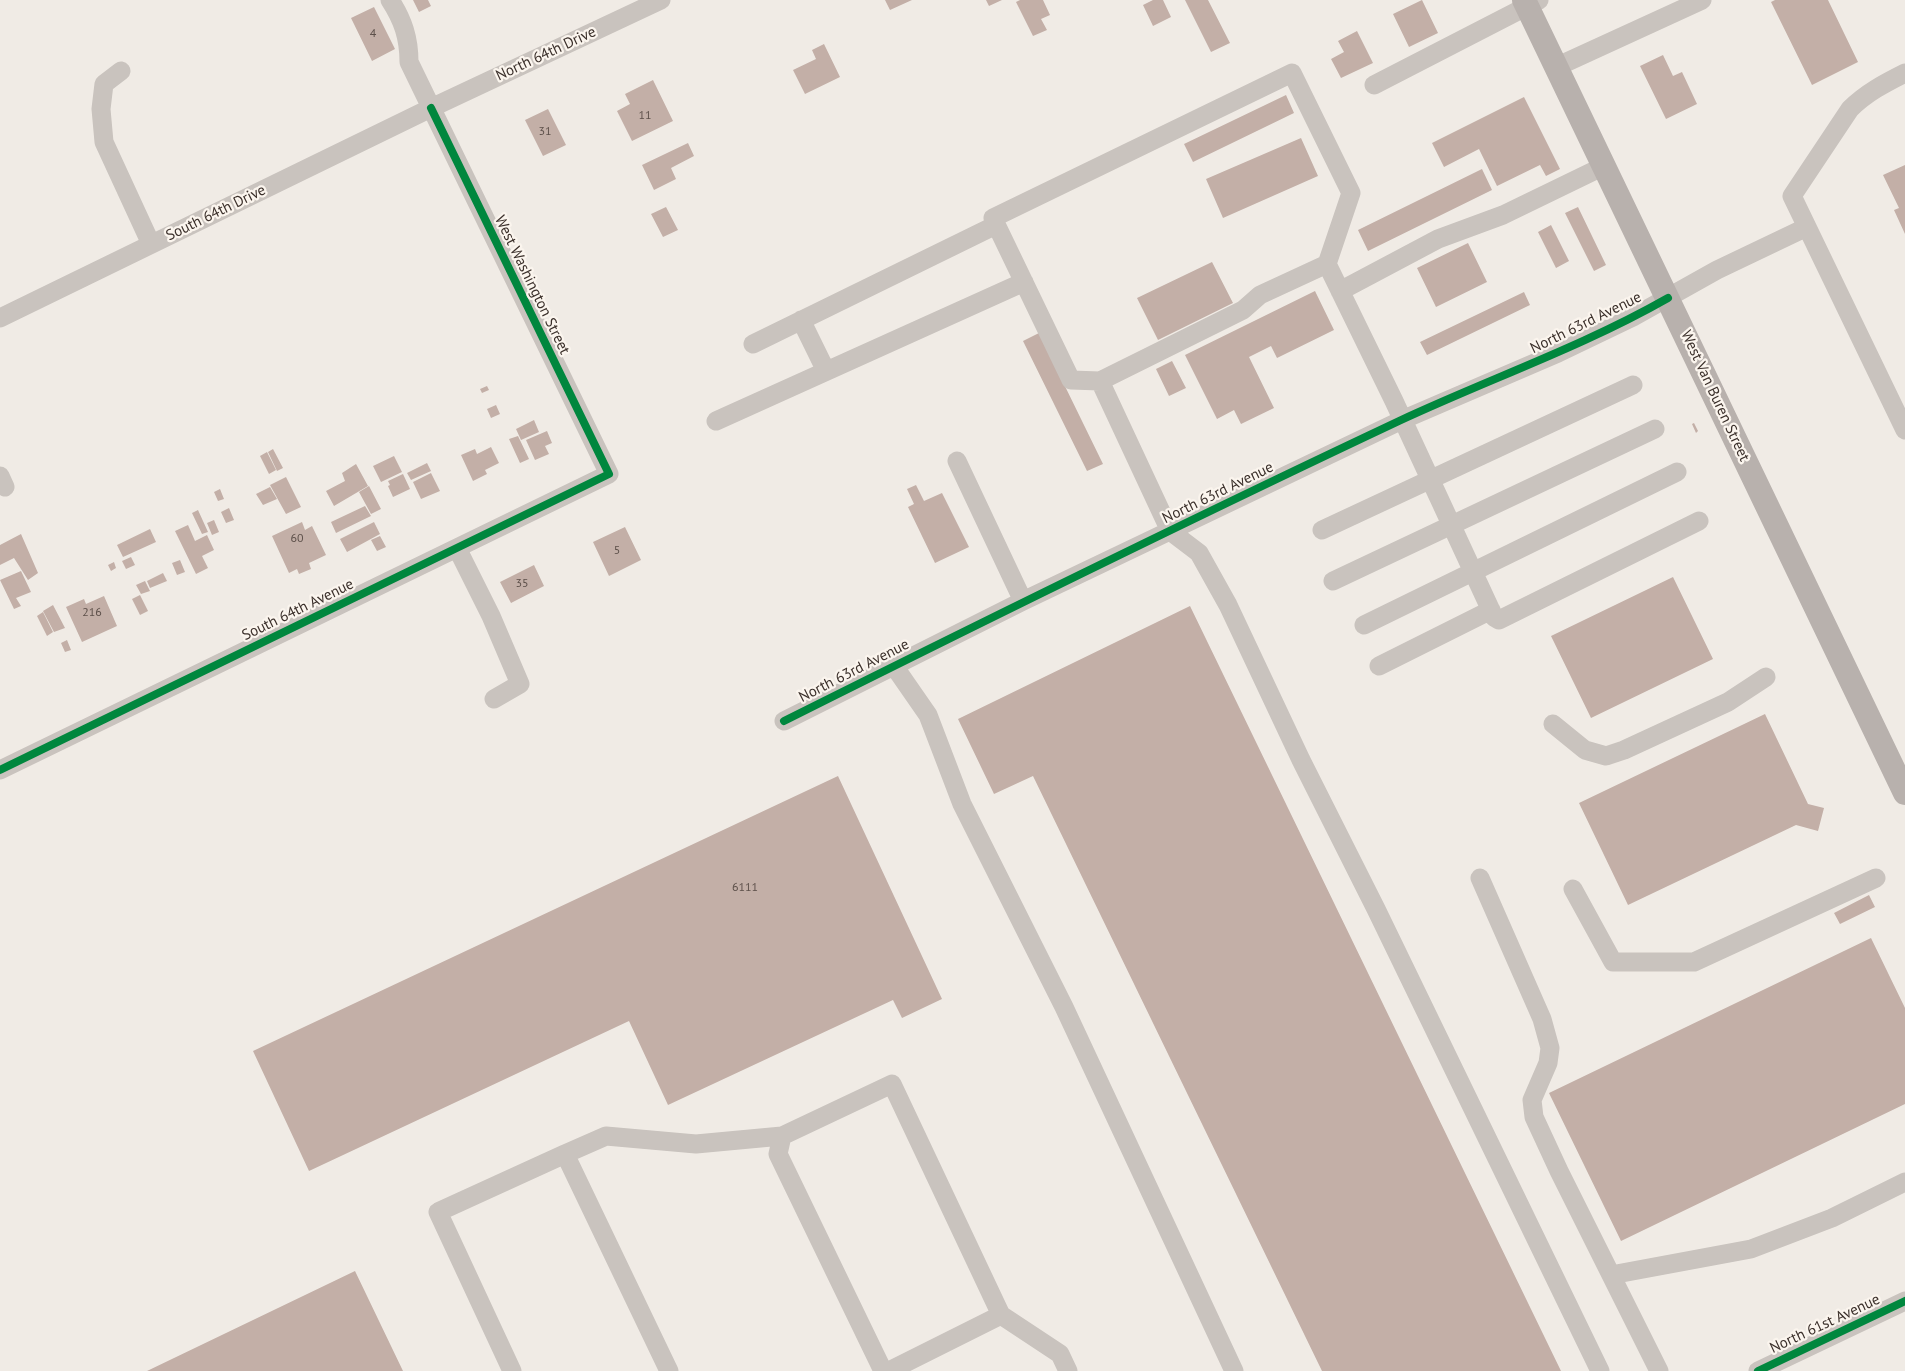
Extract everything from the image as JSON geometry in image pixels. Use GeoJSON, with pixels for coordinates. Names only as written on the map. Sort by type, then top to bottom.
{"type":"FeatureCollection","features":[{"type":"Feature","properties":{"kind":"main road","name":"West Van Buren Street"},"geometry":{"type":"LineString","coordinates":[[1530,2],[1556,68],[1905,793]]}},
{"type":"Feature","properties":{"kind":"street","name":"West Washington Street"},"geometry":{"type":"LineString","coordinates":[[390,0],[400,16],[407,35],[409,62],[609,474]]}},
{"type":"Feature","properties":{"kind":"street","name":"North 64th Drive"},"geometry":{"type":"LineString","coordinates":[[431,108],[661,0]]}},
{"type":"Feature","properties":{"kind":"street"},"geometry":{"type":"LineString","coordinates":[[1556,68],[1702,0]]}},
{"type":"Feature","properties":{"kind":"street"},"geometry":{"type":"LineString","coordinates":[[1374,85],[1530,2]]}},
{"type":"Feature","properties":{"kind":"street"},"geometry":{"type":"LineString","coordinates":[[121,71],[104,84],[101,109],[104,142],[151,244]]}},
{"type":"Feature","properties":{"kind":"street"},"geometry":{"type":"LineString","coordinates":[[1905,73],[1878,86],[1861,98],[1850,109],[1792,196],[1905,430]]}},
{"type":"Feature","properties":{"kind":"street"},"geometry":{"type":"LineString","coordinates":[[1327,264],[1260,295],[1243,310],[1100,381],[1072,380],[993,218],[1292,74],[1351,193],[1327,264],[1494,617],[1499,620],[1699,521]]}},
{"type":"Feature","properties":{"kind":"street","name":"South 64th Drive"},"geometry":{"type":"LineString","coordinates":[[0,318],[431,108]]}},
{"type":"Feature","properties":{"kind":"street"},"geometry":{"type":"LineString","coordinates":[[1340,291],[1438,238],[1503,215],[1604,166]]}},
{"type":"Feature","properties":{"kind":"street"},"geometry":{"type":"LineString","coordinates":[[753,344],[996,225]]}},
{"type":"Feature","properties":{"kind":"street","name":"North 63rd Avenue"},"geometry":{"type":"LineString","coordinates":[[784,721],[1023,602],[1402,420],[1558,353],[1634,317],[1717,270],[1806,227]]}},
{"type":"Feature","properties":{"kind":"street"},"geometry":{"type":"LineString","coordinates":[[716,421],[1024,282]]}},
{"type":"Feature","properties":{"kind":"street"},"geometry":{"type":"LineString","coordinates":[[801,320],[826,371]]}},
{"type":"Feature","properties":{"kind":"street"},"geometry":{"type":"LineString","coordinates":[[1100,381],[1170,531],[1199,553],[1228,605],[1301,760],[1376,908],[1600,1371]]}},
{"type":"Feature","properties":{"kind":"street"},"geometry":{"type":"LineString","coordinates":[[1322,530],[1633,385]]}},
{"type":"Feature","properties":{"kind":"street"},"geometry":{"type":"LineString","coordinates":[[1333,581],[1655,429]]}},
{"type":"Feature","properties":{"kind":"street"},"geometry":{"type":"LineString","coordinates":[[957,461],[1023,602]]}},
{"type":"Feature","properties":{"kind":"street"},"geometry":{"type":"LineString","coordinates":[[1364,625],[1678,472]]}},
{"type":"Feature","properties":{"kind":"street","name":"South 64th Avenue"},"geometry":{"type":"LineString","coordinates":[[0,770],[609,474]]}},
{"type":"Feature","properties":{"kind":"street"},"geometry":{"type":"LineString","coordinates":[[457,548],[491,616],[520,684],[494,699]]}},
{"type":"Feature","properties":{"kind":"street"},"geometry":{"type":"LineString","coordinates":[[1379,666],[1491,610]]}},
{"type":"Feature","properties":{"kind":"street"},"geometry":{"type":"LineString","coordinates":[[894,666],[928,715],[962,804],[1064,1007],[1234,1371]]}},
{"type":"Feature","properties":{"kind":"street"},"geometry":{"type":"LineString","coordinates":[[1553,724],[1585,750],[1606,756],[1624,750],[1728,702],[1766,677]]}},
{"type":"Feature","properties":{"kind":"street"},"geometry":{"type":"LineString","coordinates":[[1480,878],[1542,1019],[1550,1048],[1548,1062],[1532,1100],[1534,1118],[1659,1371]]}},
{"type":"Feature","properties":{"kind":"street"},"geometry":{"type":"LineString","coordinates":[[1574,889],[1613,962],[1694,962],[1876,878]]}},
{"type":"Feature","properties":{"kind":"street"},"geometry":{"type":"LineString","coordinates":[[512,1371],[438,1212],[606,1136],[696,1144],[782,1136],[892,1084],[1001,1315],[1060,1354],[1068,1371]]}},
{"type":"Feature","properties":{"kind":"street"},"geometry":{"type":"LineString","coordinates":[[782,1136],[778,1154],[882,1371]]}},
{"type":"Feature","properties":{"kind":"street"},"geometry":{"type":"LineString","coordinates":[[565,1154],[669,1371]]}},
{"type":"Feature","properties":{"kind":"street"},"geometry":{"type":"LineString","coordinates":[[1611,1275],[1752,1249],[1832,1218],[1905,1182]]}},
{"type":"Feature","properties":{"kind":"street","name":"North 61st Avenue"},"geometry":{"type":"LineString","coordinates":[[1758,1371],[1905,1301]]}},
{"type":"Feature","properties":{"kind":"street"},"geometry":{"type":"LineString","coordinates":[[889,1371],[1001,1315]]}},
{"type":"Feature","properties":{"kind":"building"},"geometry":{"type":"Polygon","coordinates":[[[413,0],[428,0],[431,6],[419,12],[413,0]]]}},
{"type":"Feature","properties":{"kind":"building"},"geometry":{"type":"Polygon","coordinates":[[[885,0],[912,0],[890,10],[885,0]]]}},
{"type":"Feature","properties":{"kind":"building"},"geometry":{"type":"Polygon","coordinates":[[[986,0],[1002,0],[989,6],[986,0]]]}},
{"type":"Feature","properties":{"kind":"building"},"geometry":{"type":"Polygon","coordinates":[[[1020,0],[1043,0],[1050,15],[1041,19],[1047,30],[1033,36],[1016,2],[1020,0]]]}},
{"type":"Feature","properties":{"kind":"building"},"geometry":{"type":"Polygon","coordinates":[[[1153,0],[1163,0],[1171,17],[1153,26],[1143,5],[1153,0]]]}},
{"type":"Feature","properties":{"kind":"building"},"geometry":{"type":"Polygon","coordinates":[[[1185,0],[1208,0],[1230,43],[1211,52],[1185,0]]]}},
{"type":"Feature","properties":{"kind":"building"},"geometry":{"type":"Polygon","coordinates":[[[1422,0],[1438,33],[1409,47],[1393,14],[1422,0]]]}},
{"type":"Feature","properties":{"kind":"building"},"geometry":{"type":"Polygon","coordinates":[[[1775,0],[1828,0],[1858,62],[1812,85],[1771,2],[1775,0]]]}},
{"type":"Feature","properties":{"kind":"building"},"geometry":{"type":"Polygon","coordinates":[[[374,7],[395,49],[372,61],[351,18],[374,7]]]}},
{"type":"Feature","properties":{"kind":"building"},"geometry":{"type":"Polygon","coordinates":[[[1357,31],[1373,63],[1341,78],[1331,59],[1344,52],[1338,41],[1357,31]]]}},
{"type":"Feature","properties":{"kind":"building"},"geometry":{"type":"Polygon","coordinates":[[[824,44],[840,77],[805,94],[793,70],[816,59],[812,50],[824,44]]]}},
{"type":"Feature","properties":{"kind":"building"},"geometry":{"type":"Polygon","coordinates":[[[1663,55],[1673,76],[1682,72],[1697,104],[1666,119],[1640,66],[1663,55]]]}},
{"type":"Feature","properties":{"kind":"building"},"geometry":{"type":"Polygon","coordinates":[[[653,80],[673,121],[632,141],[617,111],[630,104],[625,94],[653,80]]]}},
{"type":"Feature","properties":{"kind":"building"},"geometry":{"type":"Polygon","coordinates":[[[1286,95],[1294,113],[1193,162],[1184,144],[1286,95]]]}},
{"type":"Feature","properties":{"kind":"building"},"geometry":{"type":"Polygon","coordinates":[[[1524,97],[1560,169],[1546,176],[1540,165],[1497,186],[1479,149],[1444,167],[1432,143],[1524,97]]]}},
{"type":"Feature","properties":{"kind":"building"},"geometry":{"type":"Polygon","coordinates":[[[548,109],[566,145],[543,156],[525,120],[548,109]]]}},
{"type":"Feature","properties":{"kind":"building"},"geometry":{"type":"Polygon","coordinates":[[[1301,138],[1318,176],[1223,218],[1206,179],[1301,138]]]}},
{"type":"Feature","properties":{"kind":"building"},"geometry":{"type":"Polygon","coordinates":[[[688,143],[694,156],[671,168],[676,179],[654,190],[642,165],[688,143]]]}},
{"type":"Feature","properties":{"kind":"building"},"geometry":{"type":"Polygon","coordinates":[[[1905,165],[1905,234],[1894,210],[1899,208],[1883,175],[1905,165]]]}},
{"type":"Feature","properties":{"kind":"building"},"geometry":{"type":"Polygon","coordinates":[[[1482,169],[1492,190],[1368,251],[1358,230],[1482,169]]]}},
{"type":"Feature","properties":{"kind":"building"},"geometry":{"type":"Polygon","coordinates":[[[666,207],[678,230],[663,237],[651,214],[666,207]]]}},
{"type":"Feature","properties":{"kind":"building"},"geometry":{"type":"Polygon","coordinates":[[[1578,207],[1606,265],[1594,271],[1565,213],[1578,207]]]}},
{"type":"Feature","properties":{"kind":"building"},"geometry":{"type":"Polygon","coordinates":[[[1551,225],[1569,261],[1556,268],[1538,232],[1551,225]]]}},
{"type":"Feature","properties":{"kind":"building"},"geometry":{"type":"Polygon","coordinates":[[[1468,243],[1487,282],[1436,307],[1417,268],[1468,243]]]}},
{"type":"Feature","properties":{"kind":"building"},"geometry":{"type":"Polygon","coordinates":[[[1212,262],[1233,303],[1158,340],[1137,298],[1212,262]]]}},
{"type":"Feature","properties":{"kind":"building"},"geometry":{"type":"Polygon","coordinates":[[[1315,291],[1334,330],[1277,358],[1271,346],[1249,357],[1274,408],[1241,424],[1234,410],[1217,419],[1185,355],[1315,291]]]}},
{"type":"Feature","properties":{"kind":"building"},"geometry":{"type":"Polygon","coordinates":[[[1524,292],[1530,305],[1427,355],[1420,342],[1524,292]]]}},
{"type":"Feature","properties":{"kind":"building"},"geometry":{"type":"Polygon","coordinates":[[[1039,333],[1103,464],[1087,471],[1023,341],[1039,333]]]}},
{"type":"Feature","properties":{"kind":"building"},"geometry":{"type":"Polygon","coordinates":[[[1172,361],[1186,388],[1169,396],[1156,369],[1172,361]]]}},
{"type":"Feature","properties":{"kind":"building"},"geometry":{"type":"Polygon","coordinates":[[[487,386],[489,390],[482,393],[480,389],[487,386]]]}},
{"type":"Feature","properties":{"kind":"building"},"geometry":{"type":"Polygon","coordinates":[[[496,405],[500,414],[491,418],[487,409],[496,405]]]}},
{"type":"Feature","properties":{"kind":"building"},"geometry":{"type":"Polygon","coordinates":[[[534,420],[539,432],[521,440],[516,429],[534,420]]]}},
{"type":"Feature","properties":{"kind":"building"},"geometry":{"type":"Polygon","coordinates":[[[1694,423],[1698,431],[1696,433],[1692,424],[1694,423]]]}},
{"type":"Feature","properties":{"kind":"building"},"geometry":{"type":"Polygon","coordinates":[[[547,431],[552,443],[545,446],[549,454],[535,460],[526,440],[547,431]]]}},
{"type":"Feature","properties":{"kind":"building"},"geometry":{"type":"Polygon","coordinates":[[[518,436],[529,459],[520,463],[509,439],[518,436]]]}},
{"type":"Feature","properties":{"kind":"building"},"geometry":{"type":"Polygon","coordinates":[[[491,447],[499,463],[485,470],[487,474],[473,481],[461,455],[475,449],[477,454],[491,447]]]}},
{"type":"Feature","properties":{"kind":"building"},"geometry":{"type":"Polygon","coordinates":[[[273,449],[283,468],[277,471],[268,452],[273,449]]]}},
{"type":"Feature","properties":{"kind":"building"},"geometry":{"type":"Polygon","coordinates":[[[267,452],[276,470],[269,474],[260,456],[267,452]]]}},
{"type":"Feature","properties":{"kind":"building"},"geometry":{"type":"Polygon","coordinates":[[[394,456],[402,472],[381,482],[373,466],[394,456]]]}},
{"type":"Feature","properties":{"kind":"building"},"geometry":{"type":"Polygon","coordinates":[[[427,463],[431,471],[411,480],[407,473],[427,463]]]}},
{"type":"Feature","properties":{"kind":"building"},"geometry":{"type":"Polygon","coordinates":[[[356,464],[368,486],[334,506],[326,491],[345,481],[342,473],[356,464]]]}},
{"type":"Feature","properties":{"kind":"building"},"geometry":{"type":"Polygon","coordinates":[[[431,473],[440,491],[421,499],[413,482],[431,473]]]}},
{"type":"Feature","properties":{"kind":"building"},"geometry":{"type":"Polygon","coordinates":[[[403,474],[410,489],[393,497],[388,481],[403,474]]]}},
{"type":"Feature","properties":{"kind":"building"},"geometry":{"type":"Polygon","coordinates":[[[286,477],[301,507],[286,514],[270,485],[286,477]]]}},
{"type":"Feature","properties":{"kind":"building"},"geometry":{"type":"Polygon","coordinates":[[[916,485],[924,501],[942,493],[969,547],[935,563],[908,507],[914,504],[907,489],[916,485]]]}},
{"type":"Feature","properties":{"kind":"building"},"geometry":{"type":"Polygon","coordinates":[[[369,486],[381,509],[371,514],[359,492],[369,486]]]}},
{"type":"Feature","properties":{"kind":"building"},"geometry":{"type":"Polygon","coordinates":[[[270,487],[277,499],[263,505],[256,494],[270,487]]]}},
{"type":"Feature","properties":{"kind":"building"},"geometry":{"type":"Polygon","coordinates":[[[220,489],[224,499],[218,501],[214,492],[220,489]]]}},
{"type":"Feature","properties":{"kind":"building"},"geometry":{"type":"Polygon","coordinates":[[[365,506],[371,516],[336,533],[331,522],[365,506]]]}},
{"type":"Feature","properties":{"kind":"building"},"geometry":{"type":"Polygon","coordinates":[[[229,508],[234,520],[226,523],[221,512],[229,508]]]}},
{"type":"Feature","properties":{"kind":"building"},"geometry":{"type":"Polygon","coordinates":[[[198,510],[208,532],[202,534],[192,513],[198,510]]]}},
{"type":"Feature","properties":{"kind":"building"},"geometry":{"type":"Polygon","coordinates":[[[214,520],[219,532],[212,535],[207,523],[214,520]]]}},
{"type":"Feature","properties":{"kind":"building"},"geometry":{"type":"Polygon","coordinates":[[[302,522],[305,530],[312,526],[326,555],[309,563],[311,569],[299,574],[297,569],[289,573],[272,536],[302,522]]]}},
{"type":"Feature","properties":{"kind":"building"},"geometry":{"type":"Polygon","coordinates":[[[374,522],[380,534],[347,552],[340,539],[374,522]]]}},
{"type":"Feature","properties":{"kind":"building"},"geometry":{"type":"Polygon","coordinates":[[[188,525],[195,541],[207,535],[214,550],[202,556],[208,568],[196,574],[175,531],[188,525]]]}},
{"type":"Feature","properties":{"kind":"building"},"geometry":{"type":"Polygon","coordinates":[[[625,527],[641,560],[609,576],[593,542],[625,527]]]}},
{"type":"Feature","properties":{"kind":"building"},"geometry":{"type":"Polygon","coordinates":[[[150,529],[156,542],[123,557],[117,545],[150,529]]]}},
{"type":"Feature","properties":{"kind":"building"},"geometry":{"type":"Polygon","coordinates":[[[21,534],[38,573],[28,580],[14,558],[0,565],[0,545],[21,534]]]}},
{"type":"Feature","properties":{"kind":"building"},"geometry":{"type":"Polygon","coordinates":[[[380,536],[386,547],[377,551],[371,540],[380,536]]]}},
{"type":"Feature","properties":{"kind":"building"},"geometry":{"type":"Polygon","coordinates":[[[131,557],[135,565],[126,569],[122,561],[131,557]]]}},
{"type":"Feature","properties":{"kind":"building"},"geometry":{"type":"Polygon","coordinates":[[[180,560],[185,572],[177,575],[172,563],[180,560]]]}},
{"type":"Feature","properties":{"kind":"building"},"geometry":{"type":"Polygon","coordinates":[[[114,562],[116,568],[111,571],[108,565],[114,562]]]}},
{"type":"Feature","properties":{"kind":"building"},"geometry":{"type":"Polygon","coordinates":[[[534,565],[544,586],[511,603],[500,582],[534,565]]]}},
{"type":"Feature","properties":{"kind":"building"},"geometry":{"type":"Polygon","coordinates":[[[21,571],[31,592],[16,598],[21,606],[14,609],[0,580],[21,571]]]}},
{"type":"Feature","properties":{"kind":"building"},"geometry":{"type":"Polygon","coordinates":[[[163,573],[167,581],[150,588],[147,581],[163,573]]]}},
{"type":"Feature","properties":{"kind":"building"},"geometry":{"type":"Polygon","coordinates":[[[1673,577],[1713,659],[1591,718],[1551,636],[1673,577]]]}},
{"type":"Feature","properties":{"kind":"building"},"geometry":{"type":"Polygon","coordinates":[[[145,581],[150,591],[141,594],[136,585],[145,581]]]}},
{"type":"Feature","properties":{"kind":"building"},"geometry":{"type":"Polygon","coordinates":[[[140,595],[148,611],[140,615],[132,599],[140,595]]]}},
{"type":"Feature","properties":{"kind":"building"},"geometry":{"type":"Polygon","coordinates":[[[104,596],[117,626],[82,642],[66,607],[84,599],[86,604],[104,596]]]}},
{"type":"Feature","properties":{"kind":"building"},"geometry":{"type":"Polygon","coordinates":[[[53,605],[65,628],[54,632],[43,611],[53,605]]]}},
{"type":"Feature","properties":{"kind":"building"},"geometry":{"type":"Polygon","coordinates":[[[1190,606],[1561,1371],[1322,1371],[1033,776],[994,794],[958,719],[1190,606]]]}},
{"type":"Feature","properties":{"kind":"building"},"geometry":{"type":"Polygon","coordinates":[[[43,612],[53,632],[47,636],[37,616],[43,612]]]}},
{"type":"Feature","properties":{"kind":"building"},"geometry":{"type":"Polygon","coordinates":[[[67,640],[71,650],[65,652],[61,643],[67,640]]]}},
{"type":"Feature","properties":{"kind":"building"},"geometry":{"type":"Polygon","coordinates":[[[1765,714],[1808,804],[1824,808],[1818,831],[1796,825],[1628,905],[1579,803],[1765,714]]]}},
{"type":"Feature","properties":{"kind":"building"},"geometry":{"type":"Polygon","coordinates":[[[838,776],[942,999],[902,1018],[893,1000],[668,1105],[629,1021],[309,1171],[253,1051],[838,776]]]}},
{"type":"Feature","properties":{"kind":"building"},"geometry":{"type":"Polygon","coordinates":[[[1869,895],[1875,907],[1840,924],[1834,913],[1869,895]]]}},
{"type":"Feature","properties":{"kind":"building"},"geometry":{"type":"Polygon","coordinates":[[[1871,938],[1905,1008],[1905,1104],[1621,1241],[1549,1093],[1871,938]]]}},
{"type":"Feature","properties":{"kind":"building"},"geometry":{"type":"Polygon","coordinates":[[[355,1271],[403,1371],[147,1371],[355,1271]]]}},
{"type":"Feature","properties":{"kind":"cycle path"},"geometry":{"type":"LineString","coordinates":[[0,770],[609,474],[431,108]]}},
{"type":"Feature","properties":{"kind":"cycle path"},"geometry":{"type":"LineString","coordinates":[[784,721],[1245,494],[1399,421],[1602,332],[1668,298]]}},
{"type":"Feature","properties":{"kind":"cycle path"},"geometry":{"type":"LineString","coordinates":[[1758,1371],[1905,1301]]}}]}
